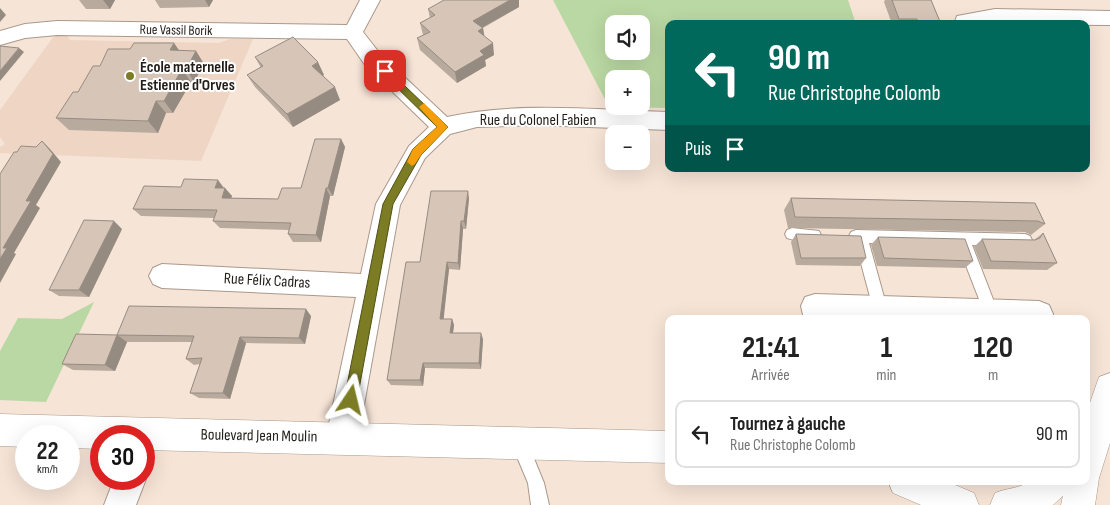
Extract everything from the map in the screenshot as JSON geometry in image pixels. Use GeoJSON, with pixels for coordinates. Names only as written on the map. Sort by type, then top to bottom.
{"type":"FeatureCollection","features":[{"type":"Feature","properties":{"kind":"street"},"geometry":{"type":"LineString","coordinates":[[370,0],[354,32],[373,60],[443,127]]}},
{"type":"Feature","properties":{"kind":"street"},"geometry":{"type":"LineString","coordinates":[[970,20],[995,16],[1110,18]]}},
{"type":"Feature","properties":{"kind":"street","name":"Rue Vassil Borik"},"geometry":{"type":"LineString","coordinates":[[0,38],[25,31],[48,29],[354,32]]}},
{"type":"Feature","properties":{"kind":"street","name":"Rue du Colonel Fabien"},"geometry":{"type":"LineString","coordinates":[[342,438],[388,204],[417,152],[443,127],[477,118],[665,121]]}},
{"type":"Feature","properties":{"kind":"street","name":"Rue Félix Cadras"},"geometry":{"type":"LineString","coordinates":[[162,276],[371,286]]}},
{"type":"Feature","properties":{"kind":"street"},"geometry":{"type":"LineString","coordinates":[[817,315],[815,306],[1039,314]]}},
{"type":"Feature","properties":{"kind":"street"},"geometry":{"type":"LineString","coordinates":[[1090,450],[1102,395]]}},
{"type":"Feature","properties":{"kind":"street","name":"Boulevard Jean Moulin"},"geometry":{"type":"LineString","coordinates":[[0,430],[90,435]]}},
{"type":"Feature","properties":{"kind":"street","name":"Boulevard Jean Moulin"},"geometry":{"type":"LineString","coordinates":[[155,438],[342,438],[520,445],[665,447]]}},
{"type":"Feature","properties":{"kind":"street"},"geometry":{"type":"LineString","coordinates":[[915,485],[962,505]]}},
{"type":"Feature","properties":{"kind":"street"},"geometry":{"type":"LineString","coordinates":[[1007,505],[1031,502],[1050,485]]}},
{"type":"Feature","properties":{"kind":"street"},"geometry":{"type":"LineString","coordinates":[[1078,505],[1083,485]]}},
{"type":"Feature","properties":{"kind":"street"},"geometry":{"type":"LineString","coordinates":[[120,505],[126,490]]}},
{"type":"Feature","properties":{"kind":"lane"},"geometry":{"type":"LineString","coordinates":[[792,234],[1024,240]]}},
{"type":"Feature","properties":{"kind":"lane"},"geometry":{"type":"LineString","coordinates":[[860,237],[880,308]]}},
{"type":"Feature","properties":{"kind":"lane"},"geometry":{"type":"LineString","coordinates":[[962,238],[991,312]]}},
{"type":"Feature","properties":{"kind":"lane"},"geometry":{"type":"LineString","coordinates":[[520,445],[536,483],[540,505]]}},
{"type":"Feature","properties":{"kind":"shaded area","name":"École maternelle Estienne d'Orves"},"geometry":{"type":"Polygon","coordinates":[[[54,36],[67,36],[70,40],[219,43],[230,39],[253,39],[201,161],[0,153],[0,147],[5,144],[0,137],[0,110],[54,36]]]}},
{"type":"Feature","properties":{"kind":"green space"},"geometry":{"type":"Polygon","coordinates":[[[553,0],[848,0],[855,20],[665,20],[665,108],[650,108],[650,70],[605,70],[605,99],[553,0]]]}},
{"type":"Feature","properties":{"kind":"green space"},"geometry":{"type":"Polygon","coordinates":[[[94,302],[46,402],[0,400],[0,351],[18,318],[62,319],[94,302]]]}},
{"type":"Feature","properties":{"kind":"building"},"geometry":{"type":"Polygon","coordinates":[[[444,0],[510,0],[473,21],[483,28],[478,31],[493,43],[480,51],[484,55],[455,72],[417,38],[430,32],[420,23],[435,15],[428,9],[444,0]]]}},
{"type":"Feature","properties":{"kind":"building"},"geometry":{"type":"Polygon","coordinates":[[[892,0],[931,0],[939,20],[917,20],[899,19],[892,0]]]}},
{"type":"Feature","properties":{"kind":"building"},"geometry":{"type":"Polygon","coordinates":[[[293,37],[318,62],[312,66],[335,87],[287,114],[247,75],[263,66],[255,57],[293,37]]]}},
{"type":"Feature","properties":{"kind":"building"},"geometry":{"type":"Polygon","coordinates":[[[134,43],[174,43],[170,50],[196,51],[186,69],[182,69],[164,101],[156,101],[148,121],[56,118],[73,92],[78,92],[93,66],[100,66],[108,49],[130,49],[134,43]]]}},
{"type":"Feature","properties":{"kind":"building"},"geometry":{"type":"Polygon","coordinates":[[[0,46],[19,48],[0,71],[0,46]]]}},
{"type":"Feature","properties":{"kind":"building"},"geometry":{"type":"Polygon","coordinates":[[[315,139],[341,139],[328,188],[326,188],[316,235],[288,234],[291,223],[213,221],[217,210],[133,209],[144,186],[181,187],[184,179],[218,180],[215,188],[225,188],[222,198],[278,199],[282,188],[301,188],[315,139]]]}},
{"type":"Feature","properties":{"kind":"building"},"geometry":{"type":"Polygon","coordinates":[[[42,141],[53,154],[26,201],[31,201],[3,248],[7,248],[0,259],[0,174],[14,152],[17,152],[21,146],[36,147],[42,141]]]}},
{"type":"Feature","properties":{"kind":"building"},"geometry":{"type":"Polygon","coordinates":[[[431,191],[468,191],[464,221],[461,221],[458,263],[447,262],[440,319],[452,319],[450,333],[481,333],[479,363],[423,363],[420,380],[387,380],[406,262],[420,262],[431,191]]]}},
{"type":"Feature","properties":{"kind":"building"},"geometry":{"type":"Polygon","coordinates":[[[791,198],[1035,203],[1045,224],[1038,221],[795,217],[791,198]]]}},
{"type":"Feature","properties":{"kind":"building"},"geometry":{"type":"Polygon","coordinates":[[[84,220],[114,221],[79,290],[49,290],[84,220]]]}},
{"type":"Feature","properties":{"kind":"building"},"geometry":{"type":"Polygon","coordinates":[[[1043,233],[1057,263],[991,261],[982,239],[1035,240],[1040,238],[1043,233]]]}},
{"type":"Feature","properties":{"kind":"building"},"geometry":{"type":"Polygon","coordinates":[[[796,234],[861,236],[866,258],[801,258],[796,234]]]}},
{"type":"Feature","properties":{"kind":"building"},"geometry":{"type":"Polygon","coordinates":[[[878,237],[965,239],[973,261],[884,258],[878,237]]]}},
{"type":"Feature","properties":{"kind":"building"},"geometry":{"type":"Polygon","coordinates":[[[129,306],[306,309],[299,338],[240,337],[223,393],[190,393],[202,358],[186,359],[194,336],[117,335],[129,306]]]}},
{"type":"Feature","properties":{"kind":"building"},"geometry":{"type":"Polygon","coordinates":[[[76,334],[117,335],[105,365],[62,364],[76,334]]]}},
{"type":"Feature","properties":{"kind":"slow traffic"},"geometry":{"type":"LineString","coordinates":[[412,162],[417,152],[443,127],[424,107]]}},
{"type":"Feature","properties":{"kind":"place","name":"École maternelle Estienne d'Orves"},"geometry":{"type":"Point","coordinates":[130,76]}},
{"type":"Feature","properties":{"kind":"route"},"geometry":{"type":"LineString","coordinates":[[351,400],[388,204],[417,152],[443,127],[385,71]]}}]}
